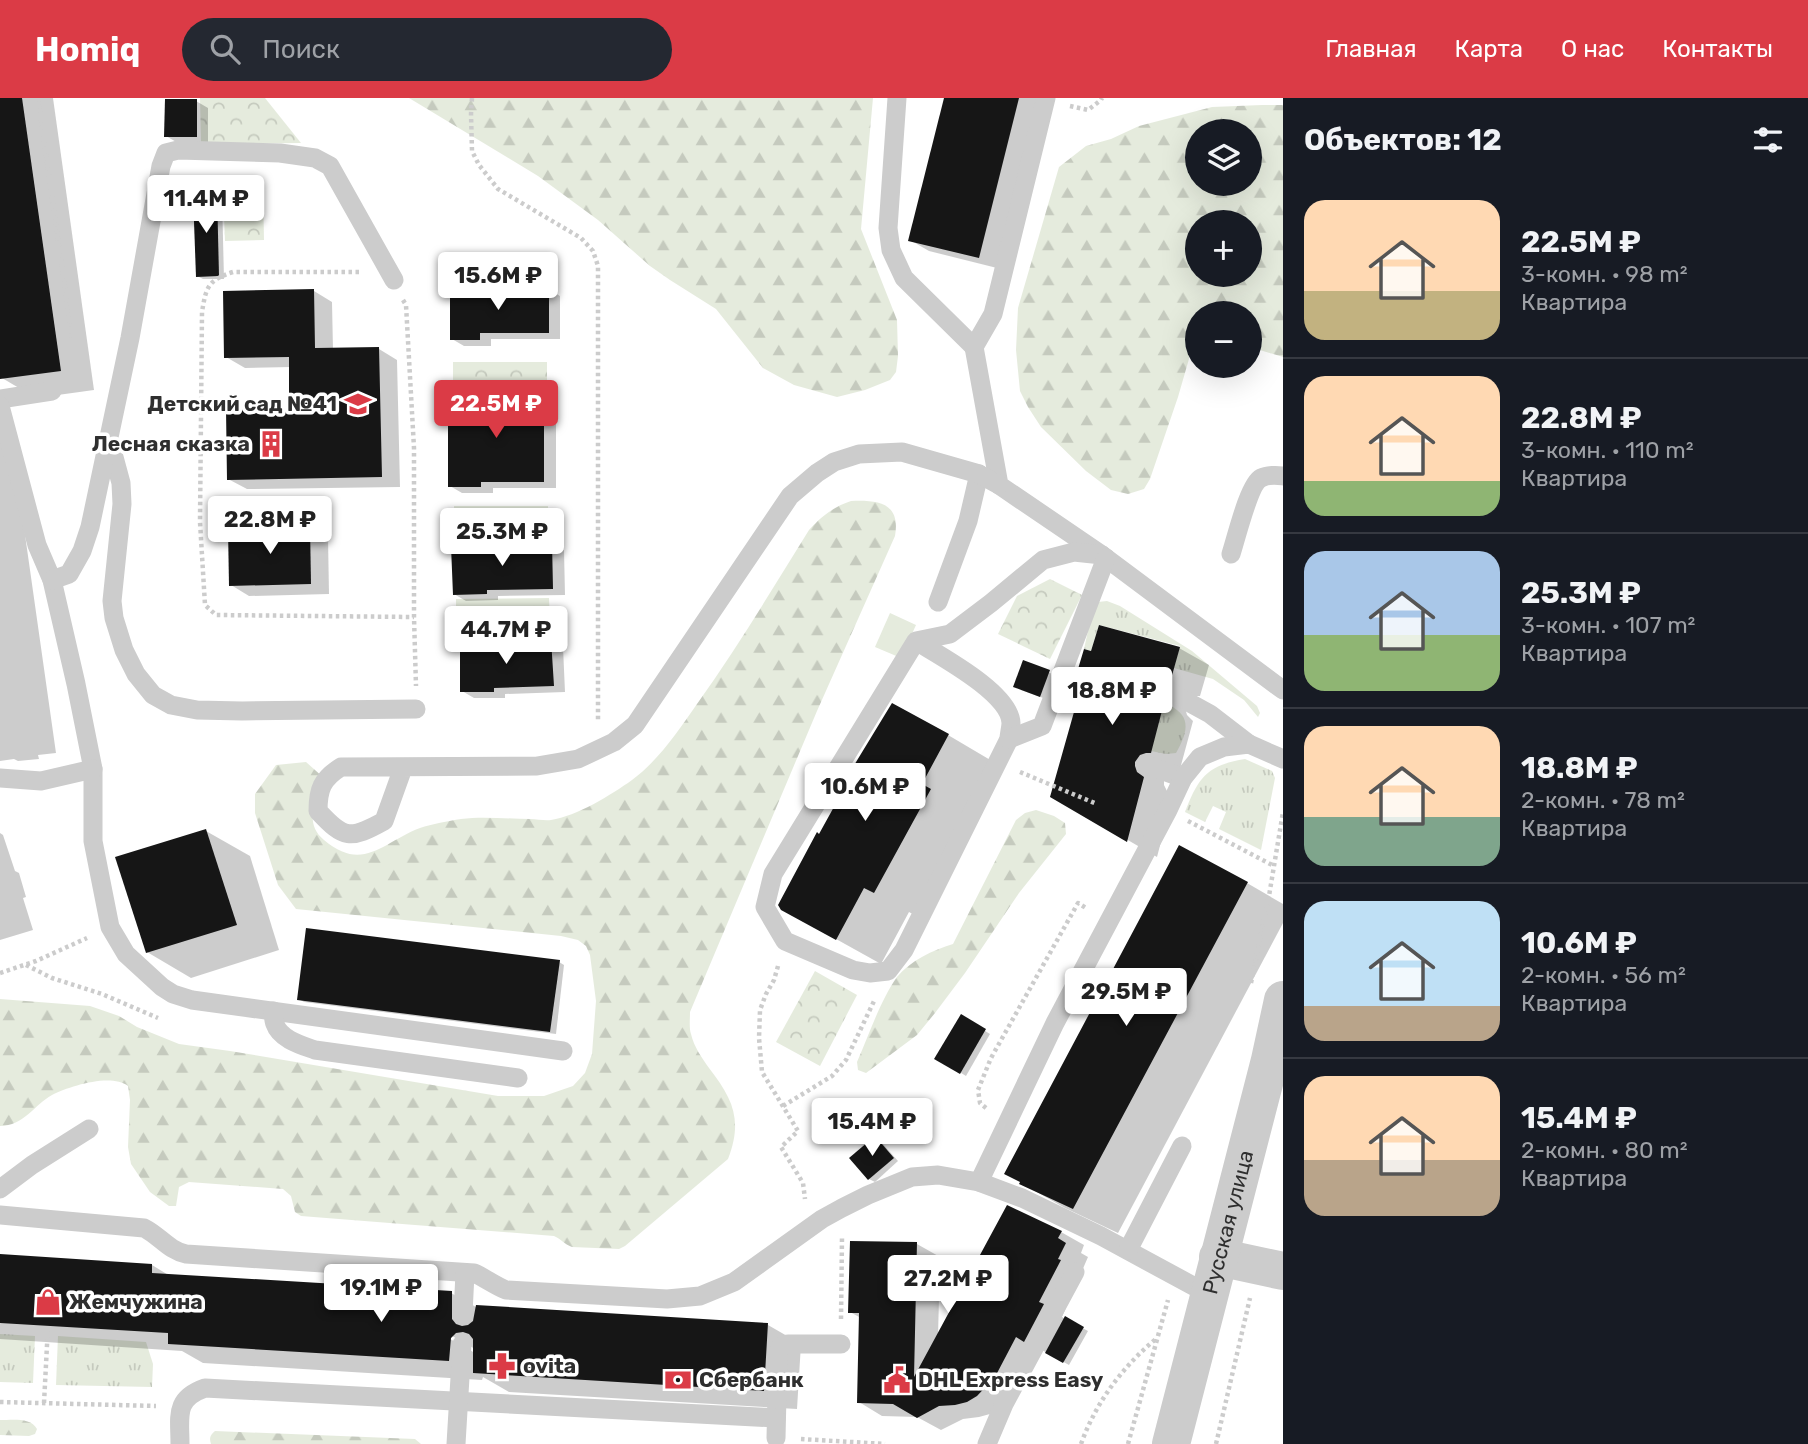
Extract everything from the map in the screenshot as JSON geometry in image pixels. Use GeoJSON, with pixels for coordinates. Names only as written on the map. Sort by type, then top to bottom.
{"type":"FeatureCollection","features":[{"type":"Feature","properties":{"kind":"street","name":"Русская улица"},"geometry":{"type":"LineString","coordinates":[[1171,1444],[1218,1256],[1271,1095],[1266,997]]}},
{"type":"Feature","properties":{"kind":"street"},"geometry":{"type":"LineString","coordinates":[[1218,1256],[1283,1270]]}},
{"type":"Feature","properties":{"kind":"lane"},"geometry":{"type":"LineString","coordinates":[[897,98],[888,228],[891,250],[904,278],[974,347],[999,485]]}},
{"type":"Feature","properties":{"kind":"lane"},"geometry":{"type":"LineString","coordinates":[[974,347],[993,313],[1046,98]]}},
{"type":"Feature","properties":{"kind":"lane"},"geometry":{"type":"LineString","coordinates":[[52,580],[69,574],[82,551],[90,527],[161,166],[166,153],[178,150],[280,153],[315,158],[330,166],[394,280]]}},
{"type":"Feature","properties":{"kind":"lane"},"geometry":{"type":"LineString","coordinates":[[0,400],[52,391]]}},
{"type":"Feature","properties":{"kind":"lane"},"geometry":{"type":"LineString","coordinates":[[0,406],[37,545],[52,580],[76,684],[93,769],[93,841],[110,927],[126,954],[162,987],[192,1000],[564,1051]]}},
{"type":"Feature","properties":{"kind":"lane"},"geometry":{"type":"LineString","coordinates":[[109,441],[121,483],[122,504],[112,601],[114,618],[124,650],[136,674],[153,695],[171,705],[197,710],[416,709]]}},
{"type":"Feature","properties":{"kind":"lane"},"geometry":{"type":"LineString","coordinates":[[403,768],[384,821],[365,832],[347,834],[334,828],[318,811],[322,784],[328,775],[341,766],[537,766],[578,758],[614,743],[635,725],[790,496],[834,462],[859,454],[902,452],[979,474],[999,485],[1104,556],[1283,690]]}},
{"type":"Feature","properties":{"kind":"lane"},"geometry":{"type":"LineString","coordinates":[[938,602],[968,521],[979,474]]}},
{"type":"Feature","properties":{"kind":"lane"},"geometry":{"type":"LineString","coordinates":[[1231,554],[1252,486],[1261,478],[1283,476]]}},
{"type":"Feature","properties":{"kind":"lane"},"geometry":{"type":"LineString","coordinates":[[916,641],[990,690],[1012,720],[1009,739],[904,950],[888,971],[870,973],[853,970],[785,941],[765,907],[773,874],[916,641],[950,634],[1043,560],[1074,552],[1104,556]]}},
{"type":"Feature","properties":{"kind":"lane"},"geometry":{"type":"LineString","coordinates":[[1009,739],[1042,726],[1104,556]]}},
{"type":"Feature","properties":{"kind":"lane"},"geometry":{"type":"LineString","coordinates":[[1168,691],[1210,713],[1249,744],[1283,759]]}},
{"type":"Feature","properties":{"kind":"lane"},"geometry":{"type":"LineString","coordinates":[[979,1182],[1055,1023],[1183,778],[1200,757],[1224,747],[1249,744]]}},
{"type":"Feature","properties":{"kind":"lane"},"geometry":{"type":"LineString","coordinates":[[1147,765],[1183,778]]}},
{"type":"Feature","properties":{"kind":"lane"},"geometry":{"type":"LineString","coordinates":[[0,778],[41,781],[93,769]]}},
{"type":"Feature","properties":{"kind":"lane"},"geometry":{"type":"LineString","coordinates":[[273,1011],[275,1025],[282,1033],[292,1041],[314,1050],[518,1078]]}},
{"type":"Feature","properties":{"kind":"lane"},"geometry":{"type":"LineString","coordinates":[[0,1189],[89,1129]]}},
{"type":"Feature","properties":{"kind":"lane"},"geometry":{"type":"LineString","coordinates":[[1128,1250],[1182,1146]]}},
{"type":"Feature","properties":{"kind":"lane"},"geometry":{"type":"LineString","coordinates":[[0,1215],[144,1228],[175,1252],[186,1254],[474,1273],[506,1290],[667,1299],[700,1296],[734,1282],[822,1219],[842,1208],[912,1177],[938,1175],[979,1182],[1022,1198],[1128,1250],[1208,1294]]}},
{"type":"Feature","properties":{"kind":"lane"},"geometry":{"type":"LineString","coordinates":[[987,1444],[1004,1404],[1075,1272]]}},
{"type":"Feature","properties":{"kind":"lane"},"geometry":{"type":"LineString","coordinates":[[463,1314],[466,1273]]}},
{"type":"Feature","properties":{"kind":"lane"},"geometry":{"type":"LineString","coordinates":[[456,1444],[461,1344]]}},
{"type":"Feature","properties":{"kind":"lane"},"geometry":{"type":"LineString","coordinates":[[180,1444],[180,1407],[191,1393],[205,1388],[459,1402],[776,1428],[780,1346],[841,1344]]}},
{"type":"Feature","properties":{"kind":"path"},"geometry":{"type":"LineString","coordinates":[[38,98],[72,338]]}},
{"type":"Feature","properties":{"kind":"path"},"geometry":{"type":"LineString","coordinates":[[472,98],[472,151],[479,165],[498,189],[581,238],[593,251],[598,266],[598,733]]}},
{"type":"Feature","properties":{"kind":"path"},"geometry":{"type":"LineString","coordinates":[[1088,110],[1102,98]]}},
{"type":"Feature","properties":{"kind":"path"},"geometry":{"type":"LineString","coordinates":[[414,617],[216,615],[205,605],[201,522],[202,312],[205,290],[217,277],[233,272],[366,272],[394,280],[406,306],[414,449],[416,709]]}},
{"type":"Feature","properties":{"kind":"path"},"geometry":{"type":"LineString","coordinates":[[997,762],[1097,804]]}},
{"type":"Feature","properties":{"kind":"path"},"geometry":{"type":"LineString","coordinates":[[1168,810],[1275,866]]}},
{"type":"Feature","properties":{"kind":"path"},"geometry":{"type":"LineString","coordinates":[[1266,997],[1275,866],[1283,812]]}},
{"type":"Feature","properties":{"kind":"path"},"geometry":{"type":"LineString","coordinates":[[978,1090],[991,1058],[1078,903]]}},
{"type":"Feature","properties":{"kind":"path"},"geometry":{"type":"LineString","coordinates":[[0,973],[36,961],[110,927]]}},
{"type":"Feature","properties":{"kind":"path"},"geometry":{"type":"LineString","coordinates":[[785,941],[774,980],[760,1010],[759,1038],[762,1072],[798,1131],[781,1147],[803,1183]]}},
{"type":"Feature","properties":{"kind":"path"},"geometry":{"type":"LineString","coordinates":[[783,1105],[832,1076],[846,1060],[888,971]]}},
{"type":"Feature","properties":{"kind":"path"},"geometry":{"type":"LineString","coordinates":[[841,1304],[842,1208]]}},
{"type":"Feature","properties":{"kind":"path"},"geometry":{"type":"LineString","coordinates":[[1128,1444],[1175,1275]]}},
{"type":"Feature","properties":{"kind":"path"},"geometry":{"type":"LineString","coordinates":[[44,1403],[48,1326]]}},
{"type":"Feature","properties":{"kind":"path"},"geometry":{"type":"LineString","coordinates":[[1081,1444],[1107,1392],[1133,1360],[1159,1336]]}},
{"type":"Feature","properties":{"kind":"path"},"geometry":{"type":"LineString","coordinates":[[0,1402],[180,1407]]}},
{"type":"Feature","properties":{"kind":"path"},"geometry":{"type":"LineString","coordinates":[[776,1428],[885,1444]]}},
{"type":"Feature","properties":{"kind":"green space"},"geometry":{"type":"Polygon","coordinates":[[[200,98],[265,98],[301,143],[201,144],[200,98]]]}},
{"type":"Feature","properties":{"kind":"green space"},"geometry":{"type":"Polygon","coordinates":[[[409,98],[873,98],[861,229],[897,320],[896,372],[890,380],[837,397],[794,385],[763,368],[716,309],[650,266],[598,220],[538,176],[409,98]]]}},
{"type":"Feature","properties":{"kind":"green space"},"geometry":{"type":"Polygon","coordinates":[[[1283,105],[1283,357],[1262,351],[1262,301],[1185,301],[1185,373],[1178,397],[1150,479],[1144,489],[1128,494],[1111,490],[1086,471],[1041,427],[1020,391],[1016,350],[1018,308],[1059,167],[1086,146],[1111,139],[1139,126],[1212,107],[1283,105]]]}},
{"type":"Feature","properties":{"kind":"green space"},"geometry":{"type":"Polygon","coordinates":[[[263,188],[264,240],[225,241],[223,189],[263,188]]]}},
{"type":"Feature","properties":{"kind":"green space"},"geometry":{"type":"Polygon","coordinates":[[[454,256],[548,256],[548,282],[454,283],[454,256]]]}},
{"type":"Feature","properties":{"kind":"green space"},"geometry":{"type":"Polygon","coordinates":[[[453,362],[547,362],[547,388],[453,388],[453,362]]]}},
{"type":"Feature","properties":{"kind":"green space"},"geometry":{"type":"Polygon","coordinates":[[[851,501],[870,501],[885,505],[894,516],[895,536],[817,711],[690,1012],[690,1029],[694,1043],[730,1100],[733,1110],[735,1133],[728,1159],[625,1246],[619,1249],[572,1247],[554,1236],[301,1216],[295,1212],[291,1196],[283,1189],[189,1182],[179,1187],[176,1206],[169,1206],[150,1192],[131,1164],[128,1147],[130,1100],[128,1086],[121,1082],[90,1082],[69,1088],[52,1095],[16,1123],[0,1126],[0,999],[90,1006],[119,1016],[137,1027],[179,1044],[498,1096],[544,1096],[573,1086],[585,1073],[592,1054],[596,1001],[590,955],[586,946],[578,940],[561,936],[296,909],[278,885],[255,813],[255,794],[276,765],[306,762],[324,778],[313,810],[314,826],[324,840],[338,850],[350,854],[373,852],[420,828],[445,822],[478,818],[549,820],[583,810],[632,780],[659,754],[726,661],[809,530],[828,512],[851,501]]]}},
{"type":"Feature","properties":{"kind":"green space"},"geometry":{"type":"Polygon","coordinates":[[[454,506],[548,506],[548,532],[454,533],[454,506]]]}},
{"type":"Feature","properties":{"kind":"green space"},"geometry":{"type":"Polygon","coordinates":[[[1050,579],[1082,595],[1050,659],[998,634],[1017,596],[1050,579]]]}},
{"type":"Feature","properties":{"kind":"green space"},"geometry":{"type":"Polygon","coordinates":[[[549,598],[550,625],[456,625],[456,599],[549,598]]]}},
{"type":"Feature","properties":{"kind":"green space"},"geometry":{"type":"Polygon","coordinates":[[[1107,601],[1120,606],[1192,651],[1257,706],[1260,713],[1258,717],[1244,700],[1213,679],[1174,668],[1180,646],[1099,625],[1091,651],[1084,649],[1093,608],[1098,602],[1107,601]]]}},
{"type":"Feature","properties":{"kind":"green space"},"geometry":{"type":"Polygon","coordinates":[[[890,613],[916,625],[901,658],[875,647],[890,613]]]}},
{"type":"Feature","properties":{"kind":"green space"},"geometry":{"type":"Polygon","coordinates":[[[1164,703],[1180,712],[1184,718],[1184,737],[1176,753],[1151,751],[1164,703]]]}},
{"type":"Feature","properties":{"kind":"green space"},"geometry":{"type":"Polygon","coordinates":[[[1245,759],[1272,771],[1275,778],[1261,850],[1219,829],[1226,812],[1213,806],[1205,822],[1185,812],[1195,790],[1206,775],[1221,765],[1245,759]]]}},
{"type":"Feature","properties":{"kind":"green space"},"geometry":{"type":"Polygon","coordinates":[[[1036,810],[1065,823],[1066,834],[1019,893],[965,973],[917,1035],[866,1073],[858,1070],[857,1062],[875,1018],[897,977],[922,957],[953,944],[1016,820],[1025,813],[1036,810]]]}},
{"type":"Feature","properties":{"kind":"green space"},"geometry":{"type":"Polygon","coordinates":[[[815,971],[857,995],[820,1066],[776,1042],[815,971]]]}},
{"type":"Feature","properties":{"kind":"green space"},"geometry":{"type":"Polygon","coordinates":[[[0,1334],[35,1336],[33,1383],[0,1382],[0,1334]]]}},
{"type":"Feature","properties":{"kind":"green space"},"geometry":{"type":"Polygon","coordinates":[[[58,1336],[146,1342],[153,1364],[152,1387],[56,1385],[58,1336]]]}},
{"type":"Feature","properties":{"kind":"green space"},"geometry":{"type":"Polygon","coordinates":[[[0,1420],[26,1421],[37,1429],[35,1434],[29,1436],[0,1435],[0,1420]]]}},
{"type":"Feature","properties":{"kind":"green space"},"geometry":{"type":"Polygon","coordinates":[[[215,1431],[415,1439],[421,1444],[211,1444],[210,1437],[215,1431]]]}},
{"type":"Feature","properties":{"kind":"building"},"geometry":{"type":"Polygon","coordinates":[[[0,98],[22,98],[61,371],[0,379],[0,98]]]}},
{"type":"Feature","properties":{"kind":"building"},"geometry":{"type":"Polygon","coordinates":[[[944,98],[1019,98],[979,258],[908,241],[944,98]]]}},
{"type":"Feature","properties":{"kind":"building"},"geometry":{"type":"Polygon","coordinates":[[[165,99],[197,99],[197,137],[164,137],[165,99]]]}},
{"type":"Feature","properties":{"kind":"building"},"geometry":{"type":"Polygon","coordinates":[[[217,193],[219,276],[196,277],[193,194],[217,193]]]}},
{"type":"Feature","properties":{"kind":"building"},"geometry":{"type":"Polygon","coordinates":[[[549,287],[549,333],[480,333],[480,340],[450,340],[450,289],[549,287]]]}},
{"type":"Feature","properties":{"kind":"building","name":"Лесная сказка"},"geometry":{"type":"Polygon","coordinates":[[[314,289],[315,348],[379,347],[382,477],[227,480],[226,409],[289,408],[289,357],[224,358],[223,291],[314,289]]]}},
{"type":"Feature","properties":{"kind":"building"},"geometry":{"type":"Polygon","coordinates":[[[518,392],[544,392],[544,482],[481,482],[481,487],[448,487],[448,399],[518,399],[518,392]]]}},
{"type":"Feature","properties":{"kind":"building"},"geometry":{"type":"Polygon","coordinates":[[[310,526],[311,584],[229,586],[228,528],[310,526]]]}},
{"type":"Feature","properties":{"kind":"building"},"geometry":{"type":"Polygon","coordinates":[[[552,542],[553,589],[487,590],[487,594],[453,595],[451,546],[552,542]]]}},
{"type":"Feature","properties":{"kind":"building"},"geometry":{"type":"Polygon","coordinates":[[[1099,625],[1180,647],[1171,679],[1162,680],[1157,686],[1157,697],[1164,703],[1151,753],[1140,755],[1135,762],[1137,772],[1144,777],[1127,842],[1050,797],[1074,712],[1063,706],[1084,649],[1091,651],[1099,625]]]}},
{"type":"Feature","properties":{"kind":"building"},"geometry":{"type":"Polygon","coordinates":[[[551,639],[554,686],[494,688],[494,692],[460,692],[460,645],[521,645],[521,640],[551,639]]]}},
{"type":"Feature","properties":{"kind":"building"},"geometry":{"type":"Polygon","coordinates":[[[1023,660],[1050,670],[1040,697],[1013,687],[1023,660]]]}},
{"type":"Feature","properties":{"kind":"building"},"geometry":{"type":"Polygon","coordinates":[[[892,703],[949,734],[922,784],[931,789],[874,893],[864,888],[836,940],[781,910],[778,905],[817,832],[819,834],[835,805],[853,767],[892,703]]]}},
{"type":"Feature","properties":{"kind":"building"},"geometry":{"type":"Polygon","coordinates":[[[206,829],[237,925],[146,953],[115,857],[206,829]]]}},
{"type":"Feature","properties":{"kind":"building"},"geometry":{"type":"Polygon","coordinates":[[[1179,845],[1248,882],[1073,1209],[1019,1184],[1020,1182],[1004,1174],[1179,845]]]}},
{"type":"Feature","properties":{"kind":"building"},"geometry":{"type":"Polygon","coordinates":[[[306,928],[560,960],[550,1032],[297,1000],[306,928]]]}},
{"type":"Feature","properties":{"kind":"building"},"geometry":{"type":"Polygon","coordinates":[[[961,1014],[986,1029],[960,1074],[934,1059],[961,1014]]]}},
{"type":"Feature","properties":{"kind":"building"},"geometry":{"type":"Polygon","coordinates":[[[875,1136],[894,1158],[868,1180],[849,1158],[875,1136]]]}},
{"type":"Feature","properties":{"kind":"building"},"geometry":{"type":"Polygon","coordinates":[[[1007,1205],[1062,1231],[1058,1238],[1066,1243],[1058,1259],[1061,1260],[1039,1302],[1044,1304],[1024,1342],[1016,1337],[995,1377],[977,1396],[967,1402],[939,1406],[917,1418],[893,1404],[857,1403],[859,1313],[848,1313],[850,1241],[917,1242],[914,1377],[1007,1205]]]}},
{"type":"Feature","properties":{"kind":"building"},"geometry":{"type":"Polygon","coordinates":[[[0,1254],[152,1264],[152,1273],[452,1291],[452,1319],[462,1326],[473,1321],[476,1305],[768,1323],[764,1391],[473,1373],[473,1339],[463,1332],[456,1333],[451,1338],[449,1361],[168,1344],[168,1333],[0,1323],[0,1254]]]}},
{"type":"Feature","properties":{"kind":"building"},"geometry":{"type":"Polygon","coordinates":[[[1065,1316],[1084,1327],[1063,1363],[1045,1353],[1065,1316]]]}},
{"type":"Feature","properties":{"kind":"place","name":"Детский сад №41"},"geometry":{"type":"Point","coordinates":[358,404]}},
{"type":"Feature","properties":{"kind":"place","name":"Лесная сказка"},"geometry":{"type":"Point","coordinates":[271,444]}},
{"type":"Feature","properties":{"kind":"place","name":"Жемчужина"},"geometry":{"type":"Point","coordinates":[48,1302]}},
{"type":"Feature","properties":{"kind":"place","name":"ovita"},"geometry":{"type":"Point","coordinates":[502,1366]}},
{"type":"Feature","properties":{"kind":"place","name":"Сбербанк"},"geometry":{"type":"Point","coordinates":[678,1380]}},
{"type":"Feature","properties":{"kind":"place","name":"DHL Express Easy"},"geometry":{"type":"Point","coordinates":[897,1380]}}]}
